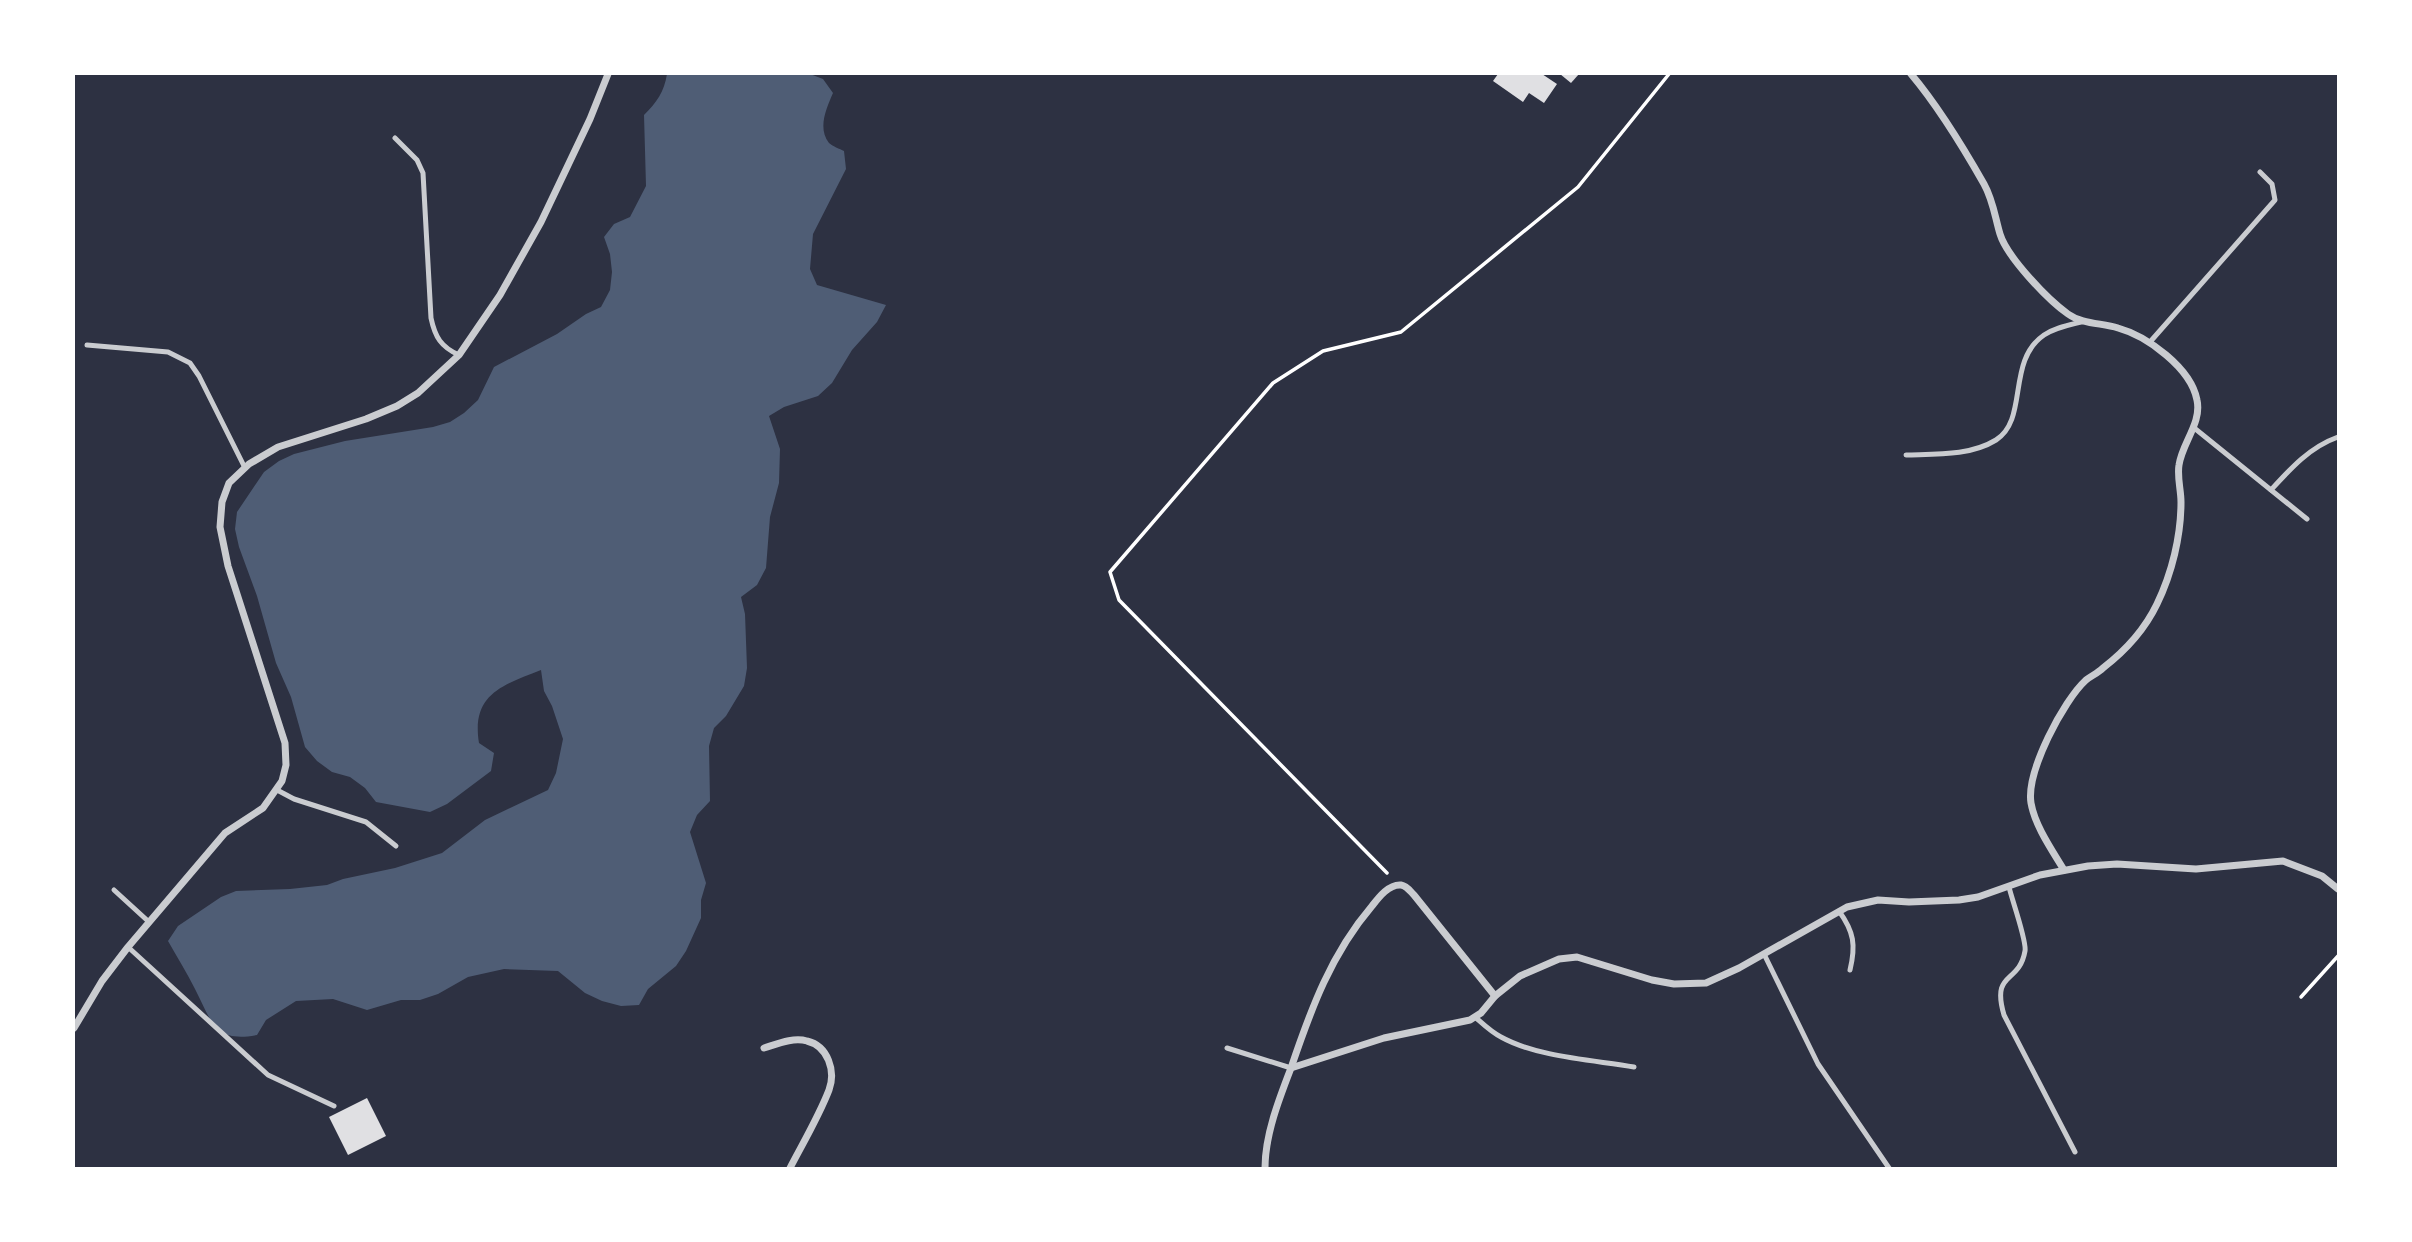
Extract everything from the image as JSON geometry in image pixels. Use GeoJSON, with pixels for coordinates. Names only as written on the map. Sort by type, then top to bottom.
{"type":"FeatureCollection","features":[{"type":"Feature","properties":{"kind":"street"},"geometry":{"type":"LineString","coordinates":[[74,1028],[102,981],[128,947],[225,833],[263,808],[277,790],[286,765],[285,743],[228,566],[220,527],[222,502],[229,483],[245,468],[278,447],[366,419],[397,406],[418,393],[459,355],[500,295],[541,222],[590,120],[608,74]]}},
{"type":"Feature","properties":{"kind":"street"},"geometry":{"type":"LineString","coordinates":[[1911,74],[1933,103],[1984,185],[1994,206],[2000,236],[2023,271],[2069,315],[2122,329],[2150,342],[2182,372],[2197,400],[2198,413],[2178,467],[2181,503],[2175,553],[2157,605],[2126,649],[2085,681],[2067,704],[2053,725],[2031,788],[2031,803],[2040,827],[2064,870]]}},
{"type":"Feature","properties":{"kind":"street"},"geometry":{"type":"LineString","coordinates":[[1291,1068],[1384,1038],[1450,1026],[1475,1017],[1520,976],[1559,959],[1577,957],[1652,980],[1706,983],[1764,954],[1839,911],[1878,900],[1959,900],[2064,870],[2117,864],[2206,869],[2283,861],[2322,877],[2339,889]]}},
{"type":"Feature","properties":{"kind":"street"},"geometry":{"type":"LineString","coordinates":[[1265,1168],[1275,1116],[1322,988],[1350,932],[1388,888],[1405,886],[1495,996]]}},
{"type":"Feature","properties":{"kind":"street"},"geometry":{"type":"LineString","coordinates":[[764,1048],[787,1041],[806,1040],[819,1046],[829,1058],[830,1088],[790,1168]]}},
{"type":"Feature","properties":{"kind":"lane"},"geometry":{"type":"LineString","coordinates":[[395,138],[417,160],[423,173],[434,332],[446,349],[459,355]]}},
{"type":"Feature","properties":{"kind":"lane"},"geometry":{"type":"LineString","coordinates":[[2150,342],[2274,200],[2272,184],[2260,172]]}},
{"type":"Feature","properties":{"kind":"lane"},"geometry":{"type":"LineString","coordinates":[[1906,455],[1975,449],[1998,439],[2010,426],[2017,401],[2020,370],[2029,354],[2042,337],[2060,327],[2085,321]]}},
{"type":"Feature","properties":{"kind":"lane"},"geometry":{"type":"LineString","coordinates":[[87,345],[168,352],[190,363],[245,468]]}},
{"type":"Feature","properties":{"kind":"lane"},"geometry":{"type":"LineString","coordinates":[[2193,427],[2307,519]]}},
{"type":"Feature","properties":{"kind":"lane"},"geometry":{"type":"LineString","coordinates":[[2271,490],[2297,461],[2313,449],[2339,436]]}},
{"type":"Feature","properties":{"kind":"lane"},"geometry":{"type":"LineString","coordinates":[[277,790],[294,799],[366,822],[396,846]]}},
{"type":"Feature","properties":{"kind":"lane"},"geometry":{"type":"LineString","coordinates":[[2009,887],[2026,949],[2020,966],[2002,984],[1999,997],[2004,1015],[2075,1152]]}},
{"type":"Feature","properties":{"kind":"lane"},"geometry":{"type":"LineString","coordinates":[[114,890],[149,922]]}},
{"type":"Feature","properties":{"kind":"lane"},"geometry":{"type":"LineString","coordinates":[[1839,911],[1850,925],[1854,951],[1850,970]]}},
{"type":"Feature","properties":{"kind":"lane"},"geometry":{"type":"LineString","coordinates":[[128,947],[261,1070],[334,1106]]}},
{"type":"Feature","properties":{"kind":"lane"},"geometry":{"type":"LineString","coordinates":[[1764,954],[1818,1064],[1889,1168]]}},
{"type":"Feature","properties":{"kind":"lane"},"geometry":{"type":"LineString","coordinates":[[1475,1017],[1502,1038],[1520,1045],[1634,1067]]}},
{"type":"Feature","properties":{"kind":"lane"},"geometry":{"type":"LineString","coordinates":[[1227,1048],[1291,1068]]}},
{"type":"Feature","properties":{"kind":"path"},"geometry":{"type":"LineString","coordinates":[[1398,885],[1119,600],[1110,572],[1273,383],[1322,351],[1401,332],[1578,187],[1669,74]]}},
{"type":"Feature","properties":{"kind":"path"},"geometry":{"type":"LineString","coordinates":[[2301,997],[2339,956]]}},
{"type":"Feature","properties":{"kind":"water"},"geometry":{"type":"Polygon","coordinates":[[[667,74],[810,74],[823,79],[833,93],[824,118],[825,137],[829,143],[844,151],[846,169],[813,234],[810,269],[817,285],[886,305],[877,322],[852,350],[832,383],[818,396],[784,407],[769,416],[780,449],[779,483],[770,517],[766,568],[757,585],[741,597],[745,614],[747,668],[744,686],[726,716],[714,728],[709,746],[710,801],[697,815],[690,832],[706,883],[701,900],[701,918],[686,951],[676,966],[648,989],[639,1005],[621,1006],[602,1001],[585,993],[558,971],[504,969],[468,977],[438,994],[420,1000],[401,1000],[367,1010],[333,999],[296,1001],[266,1020],[257,1035],[243,1037],[223,1033],[211,1020],[168,941],[178,926],[221,897],[236,891],[327,885],[442,853],[485,820],[548,790],[556,773],[563,739],[544,691],[541,670],[503,687],[485,702],[478,726],[479,743],[494,753],[491,771],[447,804],[430,812],[376,802],[365,788],[350,777],[332,772],[317,761],[305,747],[291,697],[276,663],[257,596],[239,547],[235,529],[237,512],[264,472],[294,454],[345,441],[450,422],[478,400],[494,367],[601,307],[610,290],[612,272],[604,237],[614,224],[630,217],[646,186],[644,115],[659,96],[667,74]]]}},
{"type":"Feature","properties":{"kind":"building"},"geometry":{"type":"Polygon","coordinates":[[[1498,74],[1542,74],[1557,84],[1544,103],[1529,93],[1523,102],[1493,81],[1498,74]]]}},
{"type":"Feature","properties":{"kind":"building"},"geometry":{"type":"Polygon","coordinates":[[[1560,74],[1579,74],[1571,83],[1560,74]]]}},
{"type":"Feature","properties":{"kind":"building"},"geometry":{"type":"Polygon","coordinates":[[[367,1098],[386,1136],[348,1155],[329,1117],[367,1098]]]}}]}
